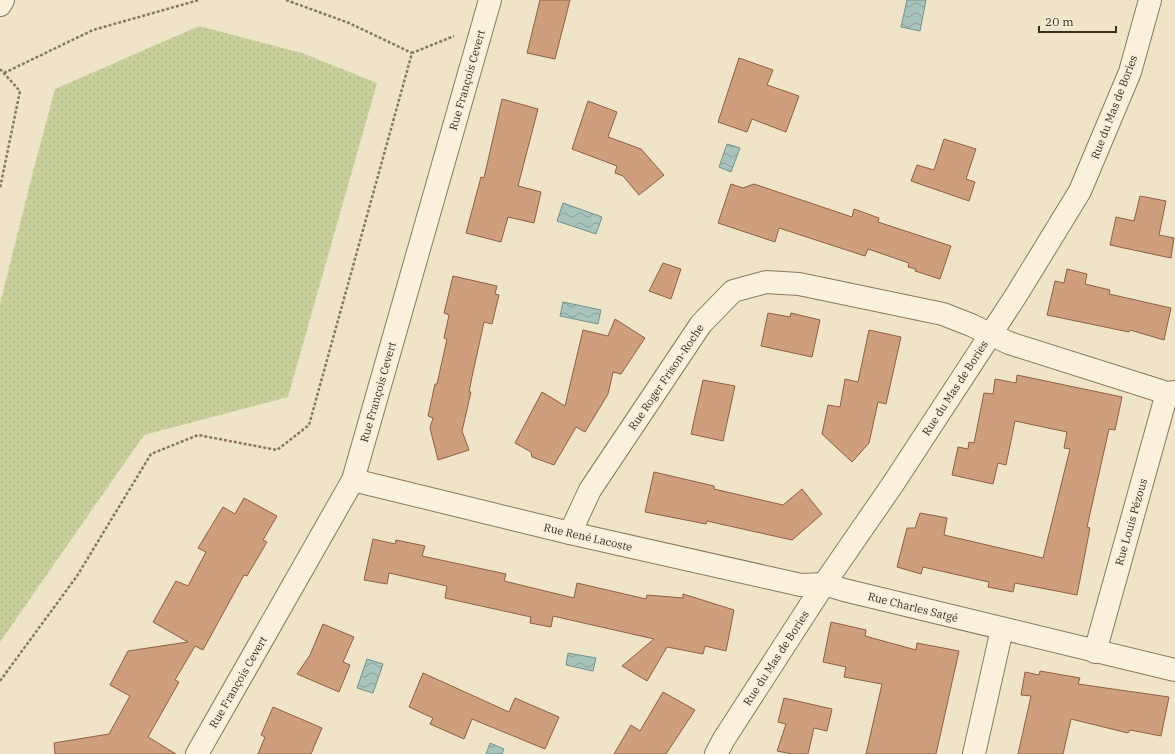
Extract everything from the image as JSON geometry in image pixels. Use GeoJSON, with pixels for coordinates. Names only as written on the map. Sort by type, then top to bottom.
{"type":"FeatureCollection","features":[{"type":"Feature","properties":{"kind":"street"},"geometry":{"type":"LineString","coordinates":[[0,4],[3,0]]}},
{"type":"Feature","properties":{"kind":"street","name":"Rue François Cevert"},"geometry":{"type":"LineString","coordinates":[[197,754],[353,480],[490,0]]}},
{"type":"Feature","properties":{"kind":"street","name":"Rue du Mas de Bories"},"geometry":{"type":"LineString","coordinates":[[716,754],[824,584],[893,484],[1017,294],[1080,191],[1130,72],[1150,0]]}},
{"type":"Feature","properties":{"kind":"street","name":"Rue Roger Frison-Roche"},"geometry":{"type":"LineString","coordinates":[[570,533],[590,490],[701,324],[733,291],[766,282],[799,284],[943,314],[991,334]]}},
{"type":"Feature","properties":{"kind":"street","name":"Rue Louis Pézous"},"geometry":{"type":"LineString","coordinates":[[991,334],[1009,343],[1171,393],[1096,652]]}},
{"type":"Feature","properties":{"kind":"street","name":"Rue René Lacoste"},"geometry":{"type":"LineString","coordinates":[[353,480],[570,533],[801,585],[824,584]]}},
{"type":"Feature","properties":{"kind":"street","name":"Rue Charles Satgé"},"geometry":{"type":"LineString","coordinates":[[824,584],[1002,629],[1175,670]]}},
{"type":"Feature","properties":{"kind":"street"},"geometry":{"type":"LineString","coordinates":[[974,754],[1002,629]]}},
{"type":"Feature","properties":{"kind":"path"},"geometry":{"type":"LineString","coordinates":[[4,73],[93,30],[199,0]]}},
{"type":"Feature","properties":{"kind":"path"},"geometry":{"type":"LineString","coordinates":[[286,0],[349,23],[412,53],[483,25]]}},
{"type":"Feature","properties":{"kind":"path"},"geometry":{"type":"LineString","coordinates":[[0,681],[77,576],[151,454],[198,435],[277,450],[309,425],[412,53]]}},
{"type":"Feature","properties":{"kind":"path"},"geometry":{"type":"LineString","coordinates":[[0,68],[20,91],[0,188]]}},
{"type":"Feature","properties":{"kind":"green space"},"geometry":{"type":"Polygon","coordinates":[[[199,26],[302,53],[377,83],[288,397],[144,435],[0,642],[0,304],[55,89],[199,26]]]}},
{"type":"Feature","properties":{"kind":"water"},"geometry":{"type":"Polygon","coordinates":[[[907,0],[926,0],[920,31],[901,27],[907,0]]]}},
{"type":"Feature","properties":{"kind":"water"},"geometry":{"type":"Polygon","coordinates":[[[727,144],[740,148],[731,172],[719,167],[727,144]]]}},
{"type":"Feature","properties":{"kind":"water"},"geometry":{"type":"Polygon","coordinates":[[[563,203],[602,217],[596,234],[557,221],[563,203]]]}},
{"type":"Feature","properties":{"kind":"water"},"geometry":{"type":"Polygon","coordinates":[[[563,302],[601,310],[598,324],[560,316],[563,302]]]}},
{"type":"Feature","properties":{"kind":"water"},"geometry":{"type":"Polygon","coordinates":[[[568,653],[596,658],[593,671],[566,665],[568,653]]]}},
{"type":"Feature","properties":{"kind":"water"},"geometry":{"type":"Polygon","coordinates":[[[367,659],[383,664],[373,693],[357,688],[367,659]]]}},
{"type":"Feature","properties":{"kind":"water"},"geometry":{"type":"Polygon","coordinates":[[[490,743],[504,749],[502,754],[486,754],[490,743]]]}},
{"type":"Feature","properties":{"kind":"building"},"geometry":{"type":"Polygon","coordinates":[[[540,0],[570,0],[555,59],[527,53],[540,0]]]}},
{"type":"Feature","properties":{"kind":"building"},"geometry":{"type":"Polygon","coordinates":[[[739,58],[773,70],[767,85],[799,96],[786,132],[752,119],[747,132],[718,122],[739,58]]]}},
{"type":"Feature","properties":{"kind":"building"},"geometry":{"type":"Polygon","coordinates":[[[502,99],[538,109],[518,186],[541,192],[534,223],[508,217],[501,242],[466,233],[481,177],[484,178],[502,99]]]}},
{"type":"Feature","properties":{"kind":"building"},"geometry":{"type":"Polygon","coordinates":[[[588,101],[617,112],[608,137],[641,149],[664,175],[639,195],[623,176],[615,173],[617,166],[572,149],[588,101]]]}},
{"type":"Feature","properties":{"kind":"building"},"geometry":{"type":"Polygon","coordinates":[[[944,139],[976,149],[966,179],[975,182],[969,201],[911,181],[917,165],[934,170],[944,139]]]}},
{"type":"Feature","properties":{"kind":"building"},"geometry":{"type":"Polygon","coordinates":[[[731,184],[743,188],[754,184],[852,217],[854,209],[879,218],[878,222],[951,246],[940,279],[915,271],[916,269],[908,267],[909,263],[868,249],[865,256],[779,228],[775,242],[718,223],[731,184]]]}},
{"type":"Feature","properties":{"kind":"building"},"geometry":{"type":"Polygon","coordinates":[[[1140,196],[1166,201],[1159,235],[1174,238],[1171,258],[1110,245],[1116,217],[1134,221],[1140,196]]]}},
{"type":"Feature","properties":{"kind":"building"},"geometry":{"type":"Polygon","coordinates":[[[663,263],[681,269],[671,299],[649,291],[663,263]]]}},
{"type":"Feature","properties":{"kind":"building"},"geometry":{"type":"Polygon","coordinates":[[[1067,269],[1087,274],[1085,284],[1110,290],[1109,294],[1171,308],[1164,340],[1130,330],[1129,332],[1047,315],[1055,281],[1064,283],[1067,269]]]}},
{"type":"Feature","properties":{"kind":"building"},"geometry":{"type":"Polygon","coordinates":[[[453,276],[497,286],[495,294],[499,295],[492,324],[484,322],[469,392],[471,392],[462,431],[469,450],[438,460],[430,428],[433,418],[428,416],[447,339],[444,338],[449,315],[444,313],[453,276]]]}},
{"type":"Feature","properties":{"kind":"building"},"geometry":{"type":"Polygon","coordinates":[[[768,313],[790,317],[791,313],[820,320],[812,357],[761,346],[768,313]]]}},
{"type":"Feature","properties":{"kind":"building"},"geometry":{"type":"Polygon","coordinates":[[[615,319],[645,338],[621,374],[613,372],[608,394],[585,432],[576,427],[554,465],[532,457],[531,452],[515,443],[542,392],[565,406],[583,330],[608,336],[615,319]]]}},
{"type":"Feature","properties":{"kind":"building"},"geometry":{"type":"Polygon","coordinates":[[[869,330],[901,337],[886,404],[878,402],[869,443],[852,462],[822,434],[828,405],[840,407],[845,379],[858,382],[869,330]]]}},
{"type":"Feature","properties":{"kind":"building"},"geometry":{"type":"Polygon","coordinates":[[[1017,375],[1122,397],[1115,430],[1109,429],[1087,527],[1090,528],[1077,595],[1015,583],[1013,592],[988,587],[989,582],[923,567],[921,574],[897,567],[907,528],[915,528],[920,513],[947,518],[944,535],[1043,558],[1070,449],[1064,448],[1067,432],[1015,421],[1006,465],[998,463],[993,484],[952,475],[958,447],[968,449],[969,442],[974,443],[984,393],[993,394],[995,379],[1016,383],[1017,375]]]}},
{"type":"Feature","properties":{"kind":"building"},"geometry":{"type":"Polygon","coordinates":[[[703,380],[735,386],[723,441],[691,434],[703,380]]]}},
{"type":"Feature","properties":{"kind":"building"},"geometry":{"type":"Polygon","coordinates":[[[654,472],[714,486],[714,489],[783,505],[802,489],[822,514],[792,540],[707,521],[706,524],[645,512],[654,472]]]}},
{"type":"Feature","properties":{"kind":"building"},"geometry":{"type":"Polygon","coordinates":[[[244,498],[277,516],[263,540],[267,542],[247,576],[244,575],[203,650],[195,646],[175,680],[179,682],[148,737],[176,754],[55,754],[54,743],[109,734],[130,696],[110,685],[128,651],[188,642],[153,622],[176,581],[188,586],[206,552],[198,548],[223,507],[235,514],[244,498]]]}},
{"type":"Feature","properties":{"kind":"building"},"geometry":{"type":"Polygon","coordinates":[[[373,539],[395,544],[396,540],[425,546],[422,556],[506,574],[504,581],[574,598],[577,583],[646,599],[647,595],[683,598],[683,594],[734,610],[726,651],[705,646],[703,654],[667,647],[647,681],[622,666],[654,639],[553,616],[551,627],[530,623],[531,617],[445,598],[447,586],[389,573],[387,584],[364,580],[373,539]]]}},
{"type":"Feature","properties":{"kind":"building"},"geometry":{"type":"Polygon","coordinates":[[[831,622],[866,630],[865,636],[916,650],[917,643],[959,651],[936,754],[866,754],[882,684],[844,677],[846,667],[823,662],[831,622]]]}},
{"type":"Feature","properties":{"kind":"building"},"geometry":{"type":"Polygon","coordinates":[[[323,624],[354,637],[343,662],[350,665],[339,692],[297,674],[310,655],[323,624]]]}},
{"type":"Feature","properties":{"kind":"building"},"geometry":{"type":"Polygon","coordinates":[[[1040,671],[1080,678],[1078,684],[1169,697],[1161,736],[1130,730],[1128,733],[1071,719],[1063,754],[1018,754],[1031,696],[1021,695],[1025,672],[1039,675],[1040,671]]]}},
{"type":"Feature","properties":{"kind":"building"},"geometry":{"type":"Polygon","coordinates":[[[423,673],[509,712],[515,698],[559,717],[545,749],[472,719],[464,739],[430,724],[433,718],[409,707],[423,673]]]}},
{"type":"Feature","properties":{"kind":"building"},"geometry":{"type":"Polygon","coordinates":[[[663,692],[695,710],[666,754],[614,754],[631,725],[640,731],[663,692]]]}},
{"type":"Feature","properties":{"kind":"building"},"geometry":{"type":"Polygon","coordinates":[[[784,698],[832,709],[827,731],[814,728],[808,754],[792,754],[777,751],[786,724],[778,722],[784,698]]]}},
{"type":"Feature","properties":{"kind":"building"},"geometry":{"type":"Polygon","coordinates":[[[273,707],[322,728],[311,754],[258,754],[265,737],[261,735],[273,707]]]}}]}
